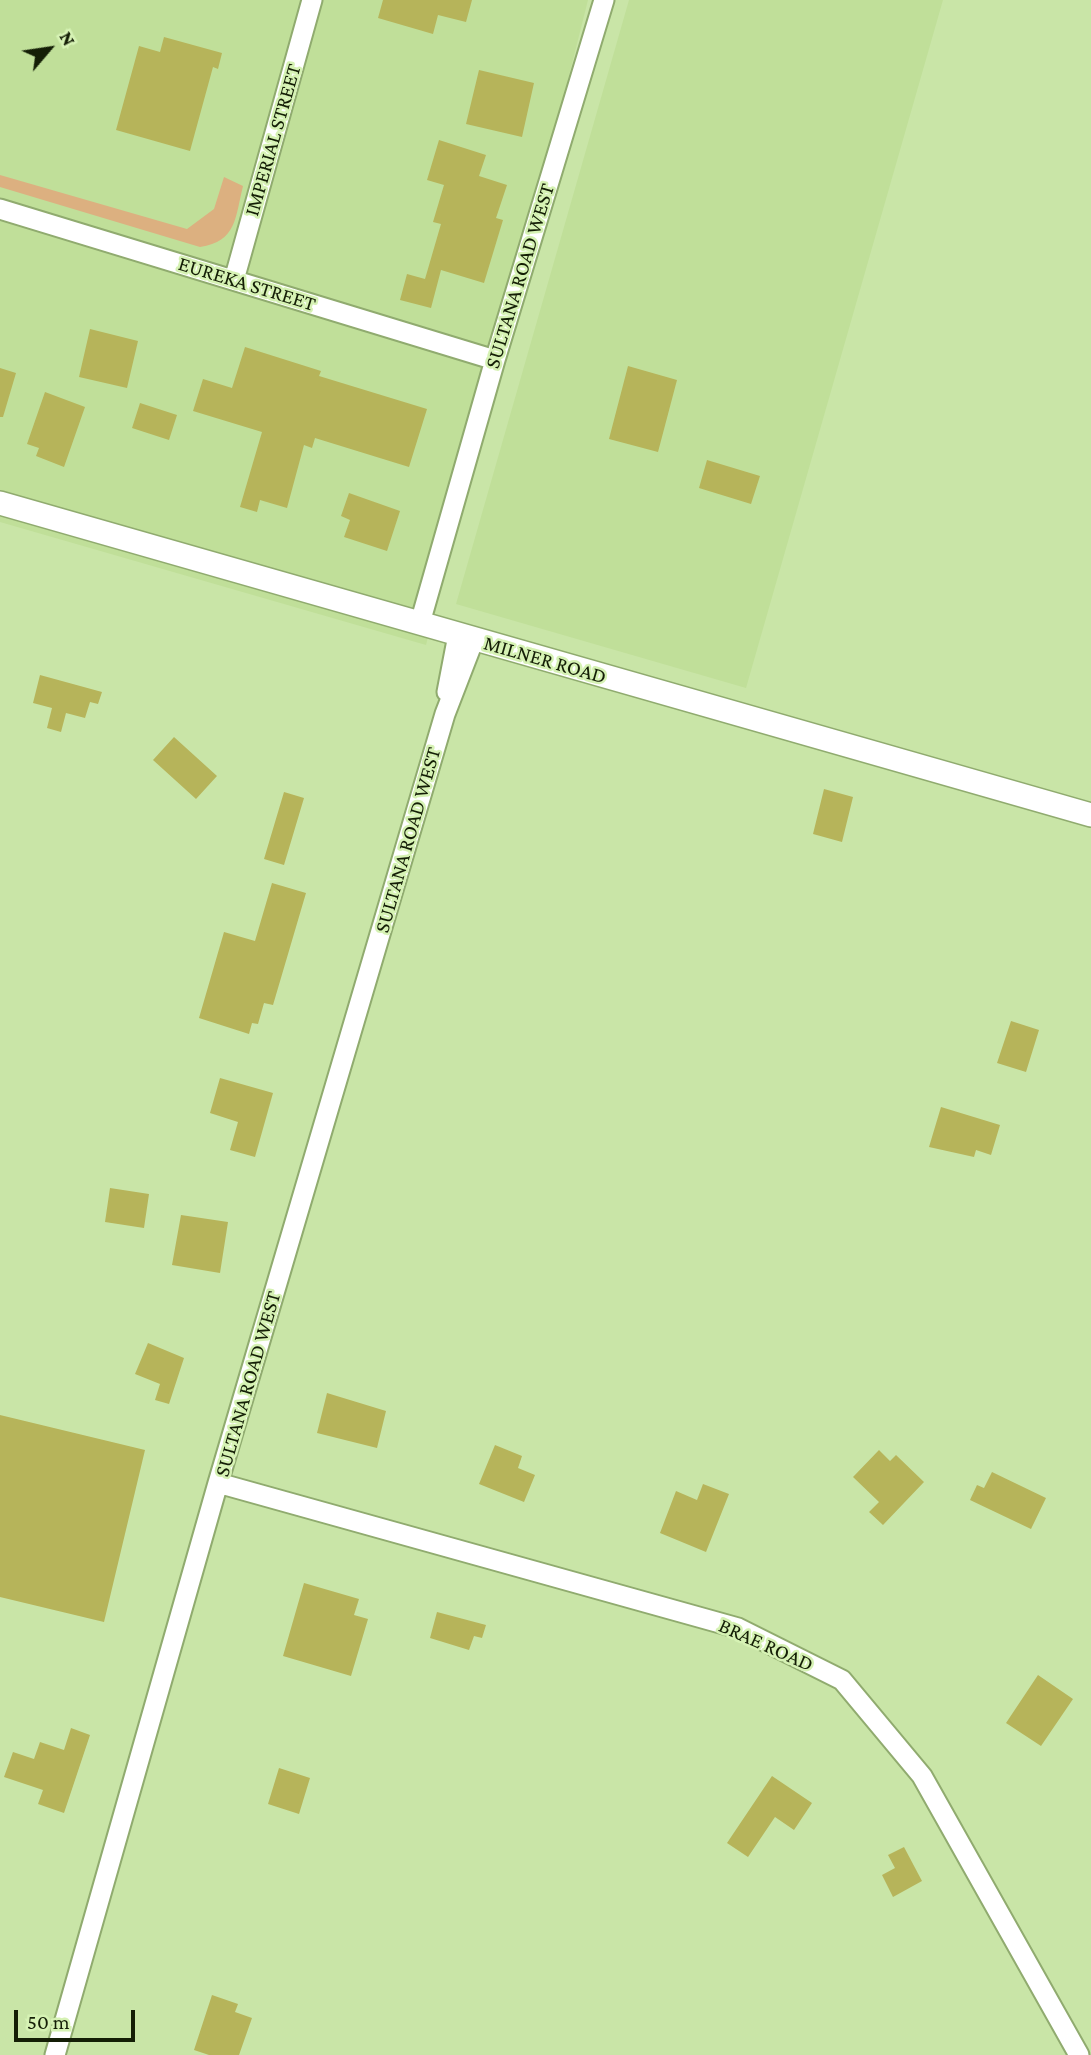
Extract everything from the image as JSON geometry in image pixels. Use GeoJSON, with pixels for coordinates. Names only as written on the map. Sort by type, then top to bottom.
{"type":"FeatureCollection","features":[{"type":"Feature","properties":{"kind":"street","name":"IMPERIAL STREET"},"geometry":{"type":"LineString","coordinates":[[233,280],[312,0]]}},
{"type":"Feature","properties":{"kind":"street","name":"SULTANA ROAD WEST"},"geometry":{"type":"LineString","coordinates":[[420,623],[495,360],[604,3]]}},
{"type":"Feature","properties":{"kind":"street","name":"EUREKA STREET"},"geometry":{"type":"LineString","coordinates":[[0,209],[495,360]]}},
{"type":"Feature","properties":{"kind":"street","name":"MILNER ROAD"},"geometry":{"type":"LineString","coordinates":[[0,503],[1091,815]]}},
{"type":"Feature","properties":{"kind":"street","name":"SULTANA ROAD WEST"},"geometry":{"type":"LineString","coordinates":[[55,2055],[218,1483],[466,637]]}},
{"type":"Feature","properties":{"kind":"street","name":"BRAE ROAD"},"geometry":{"type":"LineString","coordinates":[[218,1483],[738,1628],[842,1679],[922,1776],[1079,2055]]}},
{"type":"Feature","properties":{"kind":"shaded area"},"geometry":{"type":"Polygon","coordinates":[[[0,0],[588,0],[426,645],[0,522],[0,0]]]}},
{"type":"Feature","properties":{"kind":"shaded area"},"geometry":{"type":"Polygon","coordinates":[[[629,0],[943,0],[746,688],[456,604],[629,0]]]}},
{"type":"Feature","properties":{"kind":"shaded area"},"geometry":{"type":"Polygon","coordinates":[[[0,175],[187,229],[214,209],[224,177],[243,186],[236,218],[228,233],[212,244],[200,247],[0,187],[0,175]]]}},
{"type":"Feature","properties":{"kind":"building"},"geometry":{"type":"Polygon","coordinates":[[[383,0],[472,0],[466,22],[438,15],[433,34],[378,18],[383,0]]]}},
{"type":"Feature","properties":{"kind":"building"},"geometry":{"type":"Polygon","coordinates":[[[164,37],[222,53],[218,69],[213,67],[190,151],[116,130],[139,46],[160,52],[164,37]]]}},
{"type":"Feature","properties":{"kind":"building"},"geometry":{"type":"Polygon","coordinates":[[[479,70],[534,83],[522,137],[466,124],[479,70]]]}},
{"type":"Feature","properties":{"kind":"building"},"geometry":{"type":"Polygon","coordinates":[[[439,140],[486,155],[479,176],[507,185],[496,218],[503,220],[484,283],[441,270],[431,308],[400,300],[407,274],[425,279],[441,224],[433,222],[444,185],[427,180],[439,140]]]}},
{"type":"Feature","properties":{"kind":"building"},"geometry":{"type":"Polygon","coordinates":[[[90,329],[138,341],[127,388],[79,377],[90,329]]]}},
{"type":"Feature","properties":{"kind":"building"},"geometry":{"type":"Polygon","coordinates":[[[245,347],[321,371],[319,376],[427,409],[409,467],[315,438],[312,448],[304,445],[287,508],[260,500],[257,512],[240,507],[262,432],[193,411],[203,379],[232,388],[245,347]]]}},
{"type":"Feature","properties":{"kind":"building"},"geometry":{"type":"Polygon","coordinates":[[[628,366],[677,380],[658,452],[609,439],[628,366]]]}},
{"type":"Feature","properties":{"kind":"building"},"geometry":{"type":"Polygon","coordinates":[[[0,368],[16,373],[3,417],[0,417],[0,368]]]}},
{"type":"Feature","properties":{"kind":"building"},"geometry":{"type":"Polygon","coordinates":[[[45,392],[85,407],[64,467],[36,456],[39,448],[27,444],[45,392]]]}},
{"type":"Feature","properties":{"kind":"building"},"geometry":{"type":"Polygon","coordinates":[[[140,403],[177,415],[169,440],[132,428],[140,403]]]}},
{"type":"Feature","properties":{"kind":"building"},"geometry":{"type":"Polygon","coordinates":[[[707,460],[760,476],[751,504],[699,488],[707,460]]]}},
{"type":"Feature","properties":{"kind":"building"},"geometry":{"type":"Polygon","coordinates":[[[349,493],[400,511],[387,551],[344,537],[350,520],[341,516],[349,493]]]}},
{"type":"Feature","properties":{"kind":"building"},"geometry":{"type":"Polygon","coordinates":[[[40,675],[102,692],[98,704],[90,702],[85,718],[66,713],[61,732],[47,728],[52,708],[33,703],[40,675]]]}},
{"type":"Feature","properties":{"kind":"building"},"geometry":{"type":"Polygon","coordinates":[[[174,737],[217,776],[196,799],[153,760],[174,737]]]}},
{"type":"Feature","properties":{"kind":"building"},"geometry":{"type":"Polygon","coordinates":[[[824,789],[853,797],[842,842],[813,834],[824,789]]]}},
{"type":"Feature","properties":{"kind":"building"},"geometry":{"type":"Polygon","coordinates":[[[284,792],[304,798],[284,865],[264,859],[284,792]]]}},
{"type":"Feature","properties":{"kind":"building"},"geometry":{"type":"Polygon","coordinates":[[[272,883],[306,893],[273,1005],[264,1003],[258,1024],[252,1023],[249,1034],[199,1018],[224,932],[255,941],[272,883]]]}},
{"type":"Feature","properties":{"kind":"building"},"geometry":{"type":"Polygon","coordinates":[[[1011,1021],[1039,1030],[1026,1072],[997,1063],[1011,1021]]]}},
{"type":"Feature","properties":{"kind":"building"},"geometry":{"type":"Polygon","coordinates":[[[220,1078],[273,1093],[255,1157],[230,1150],[238,1122],[210,1113],[220,1078]]]}},
{"type":"Feature","properties":{"kind":"building"},"geometry":{"type":"Polygon","coordinates":[[[941,1107],[1000,1125],[991,1155],[976,1150],[974,1157],[929,1147],[941,1107]]]}},
{"type":"Feature","properties":{"kind":"building"},"geometry":{"type":"Polygon","coordinates":[[[110,1188],[149,1194],[144,1228],[105,1222],[110,1188]]]}},
{"type":"Feature","properties":{"kind":"building"},"geometry":{"type":"Polygon","coordinates":[[[181,1215],[228,1222],[220,1273],[172,1265],[181,1215]]]}},
{"type":"Feature","properties":{"kind":"building"},"geometry":{"type":"Polygon","coordinates":[[[148,1343],[184,1358],[169,1404],[155,1400],[160,1384],[135,1374],[148,1343]]]}},
{"type":"Feature","properties":{"kind":"building"},"geometry":{"type":"Polygon","coordinates":[[[327,1393],[386,1411],[377,1448],[317,1433],[327,1393]]]}},
{"type":"Feature","properties":{"kind":"building"},"geometry":{"type":"Polygon","coordinates":[[[0,1415],[145,1450],[104,1622],[0,1597],[0,1415]]]}},
{"type":"Feature","properties":{"kind":"building"},"geometry":{"type":"Polygon","coordinates":[[[495,1445],[522,1456],[518,1468],[535,1475],[524,1502],[479,1484],[495,1445]]]}},
{"type":"Feature","properties":{"kind":"building"},"geometry":{"type":"Polygon","coordinates":[[[879,1450],[890,1461],[896,1455],[924,1482],[883,1525],[869,1512],[879,1502],[853,1477],[879,1450]]]}},
{"type":"Feature","properties":{"kind":"building"},"geometry":{"type":"Polygon","coordinates":[[[992,1472],[1046,1498],[1031,1529],[970,1500],[977,1485],[984,1488],[992,1472]]]}},
{"type":"Feature","properties":{"kind":"building"},"geometry":{"type":"Polygon","coordinates":[[[703,1484],[729,1494],[706,1552],[660,1533],[676,1491],[697,1500],[703,1484]]]}},
{"type":"Feature","properties":{"kind":"building"},"geometry":{"type":"Polygon","coordinates":[[[304,1583],[359,1599],[354,1615],[368,1619],[351,1676],[283,1656],[304,1583]]]}},
{"type":"Feature","properties":{"kind":"building"},"geometry":{"type":"Polygon","coordinates":[[[437,1612],[486,1625],[482,1638],[474,1636],[469,1650],[430,1638],[437,1612]]]}},
{"type":"Feature","properties":{"kind":"building"},"geometry":{"type":"Polygon","coordinates":[[[1038,1675],[1073,1699],[1041,1746],[1006,1723],[1038,1675]]]}},
{"type":"Feature","properties":{"kind":"building"},"geometry":{"type":"Polygon","coordinates":[[[71,1728],[90,1735],[64,1813],[38,1804],[43,1790],[4,1777],[13,1752],[34,1759],[40,1742],[64,1750],[71,1728]]]}},
{"type":"Feature","properties":{"kind":"building"},"geometry":{"type":"Polygon","coordinates":[[[279,1768],[310,1778],[299,1814],[268,1804],[279,1768]]]}},
{"type":"Feature","properties":{"kind":"building"},"geometry":{"type":"Polygon","coordinates":[[[772,1776],[812,1803],[794,1830],[775,1817],[748,1857],[727,1843],[772,1776]]]}},
{"type":"Feature","properties":{"kind":"building"},"geometry":{"type":"Polygon","coordinates":[[[904,1847],[922,1881],[893,1897],[882,1875],[895,1868],[888,1855],[904,1847]]]}},
{"type":"Feature","properties":{"kind":"building"},"geometry":{"type":"Polygon","coordinates":[[[212,1995],[238,2004],[235,2012],[252,2018],[239,2055],[209,2055],[194,2050],[212,1995]]]}}]}
